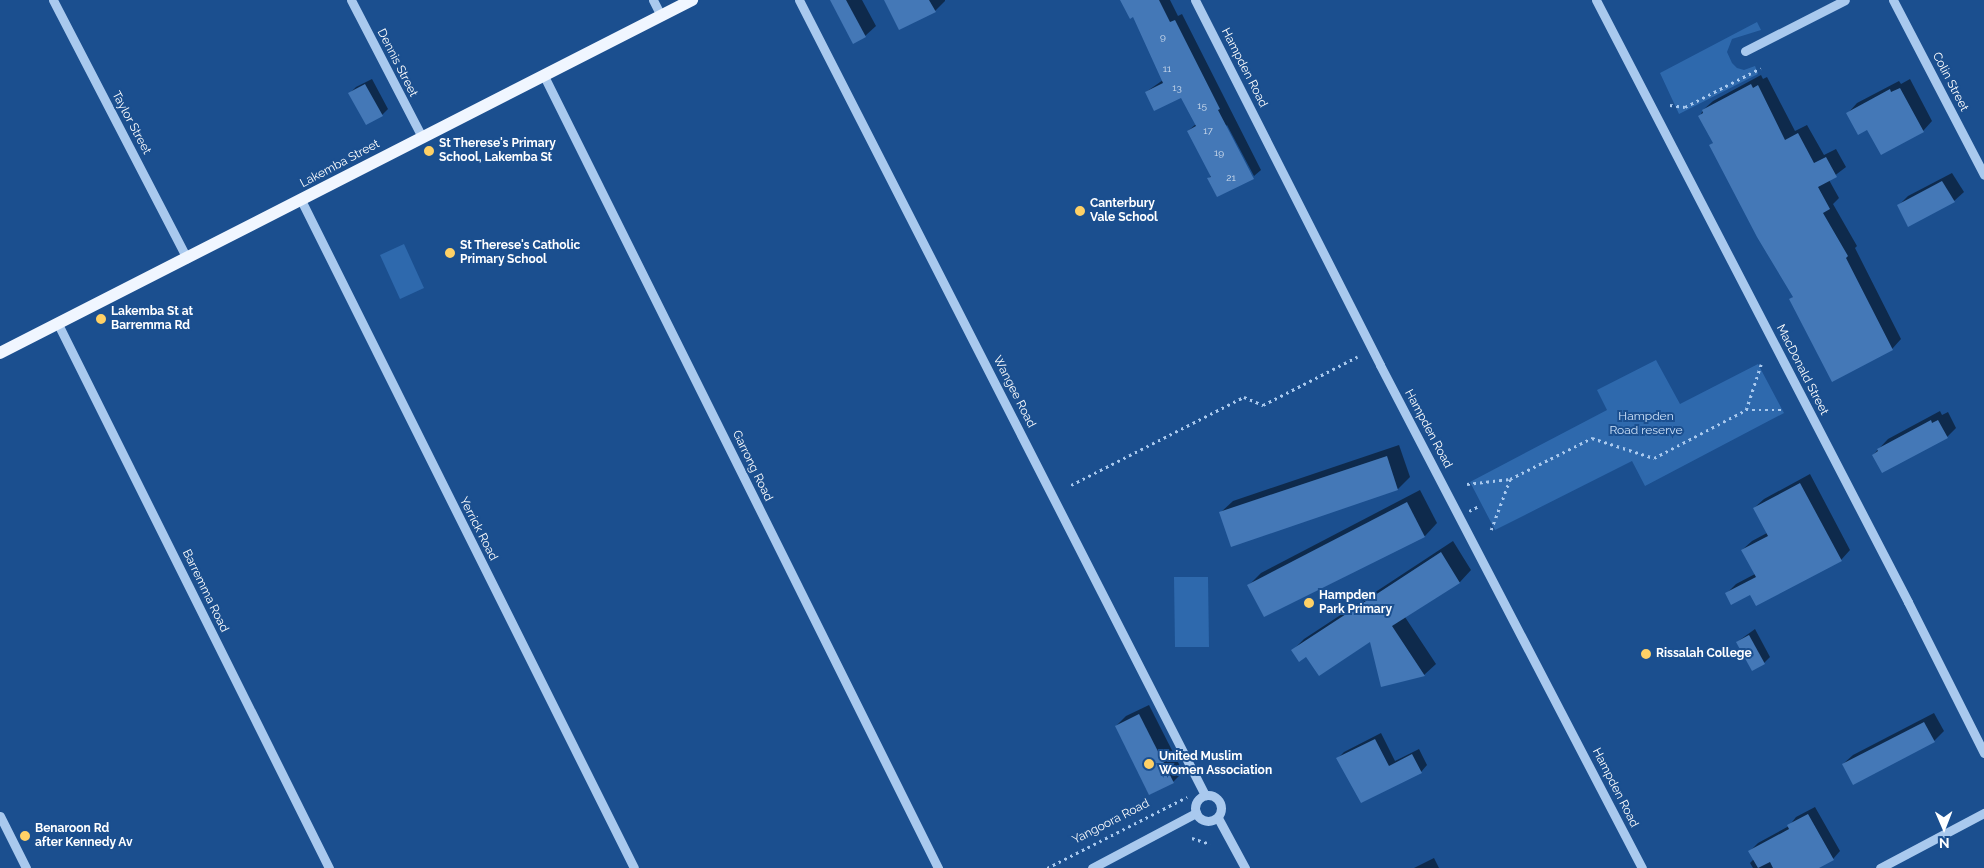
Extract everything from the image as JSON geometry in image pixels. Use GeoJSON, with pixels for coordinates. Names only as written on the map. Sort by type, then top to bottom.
{"type":"FeatureCollection","features":[{"type":"Feature","properties":{"kind":"main road","name":"Lakemba Street"},"geometry":{"type":"LineString","coordinates":[[0,353],[692,0]]}},
{"type":"Feature","properties":{"kind":"street","name":"Taylor Street"},"geometry":{"type":"LineString","coordinates":[[53,0],[187,258]]}},
{"type":"Feature","properties":{"kind":"street","name":"Dennis Street"},"geometry":{"type":"LineString","coordinates":[[351,0],[422,137]]}},
{"type":"Feature","properties":{"kind":"street"},"geometry":{"type":"LineString","coordinates":[[653,0],[661,16]]}},
{"type":"Feature","properties":{"kind":"street","name":"Wangee Road"},"geometry":{"type":"LineString","coordinates":[[799,0],[1205,795]]}},
{"type":"Feature","properties":{"kind":"street","name":"Hampden Road"},"geometry":{"type":"LineString","coordinates":[[1195,0],[1380,365],[1642,868]]}},
{"type":"Feature","properties":{"kind":"street","name":"MacDonald Street"},"geometry":{"type":"LineString","coordinates":[[1596,0],[1908,602],[1984,753]]}},
{"type":"Feature","properties":{"kind":"street"},"geometry":{"type":"LineString","coordinates":[[1745,51],[1845,0]]}},
{"type":"Feature","properties":{"kind":"street","name":"Colin Street"},"geometry":{"type":"LineString","coordinates":[[1893,0],[1984,175]]}},
{"type":"Feature","properties":{"kind":"street","name":"Garrong Road"},"geometry":{"type":"LineString","coordinates":[[544,76],[938,868]]}},
{"type":"Feature","properties":{"kind":"street","name":"Yerrick Road"},"geometry":{"type":"LineString","coordinates":[[301,200],[634,868]]}},
{"type":"Feature","properties":{"kind":"street","name":"Barremma Road"},"geometry":{"type":"LineString","coordinates":[[58,324],[329,868]]}},
{"type":"Feature","properties":{"kind":"street"},"geometry":{"type":"LineString","coordinates":[[1205,795],[1214,796],[1220,802],[1222,810],[1218,818],[1205,821],[1196,813],[1196,802],[1205,795]]}},
{"type":"Feature","properties":{"kind":"street"},"geometry":{"type":"LineString","coordinates":[[1092,868],[1196,813]]}},
{"type":"Feature","properties":{"kind":"street"},"geometry":{"type":"LineString","coordinates":[[1880,868],[1984,813]]}},
{"type":"Feature","properties":{"kind":"street"},"geometry":{"type":"LineString","coordinates":[[0,816],[26,868]]}},
{"type":"Feature","properties":{"kind":"street"},"geometry":{"type":"LineString","coordinates":[[1218,818],[1245,868]]}},
{"type":"Feature","properties":{"kind":"path"},"geometry":{"type":"LineString","coordinates":[[1670,105],[1685,107],[1761,68]]}},
{"type":"Feature","properties":{"kind":"path"},"geometry":{"type":"LineString","coordinates":[[1071,486],[1244,397],[1263,405],[1357,357]]}},
{"type":"Feature","properties":{"kind":"path"},"geometry":{"type":"LineString","coordinates":[[1746,410],[1761,364]]}},
{"type":"Feature","properties":{"kind":"path"},"geometry":{"type":"LineString","coordinates":[[1467,484],[1510,479],[1592,438],[1654,458],[1746,410],[1784,410]]}},
{"type":"Feature","properties":{"kind":"path"},"geometry":{"type":"LineString","coordinates":[[1491,530],[1510,479]]}},
{"type":"Feature","properties":{"kind":"path","name":"Yangoora Road"},"geometry":{"type":"LineString","coordinates":[[1047,868],[1186,798]]}},
{"type":"Feature","properties":{"kind":"path"},"geometry":{"type":"LineString","coordinates":[[1192,838],[1210,844]]}},
{"type":"Feature","properties":{"kind":"green space"},"geometry":{"type":"Polygon","coordinates":[[[1757,22],[1761,30],[1732,39],[1727,52],[1732,63],[1737,68],[1744,70],[1755,66],[1758,74],[1679,114],[1660,73],[1757,22]]]}},
{"type":"Feature","properties":{"kind":"green space"},"geometry":{"type":"Polygon","coordinates":[[[404,244],[424,288],[400,299],[380,255],[404,244]]]}},
{"type":"Feature","properties":{"kind":"green space","name":"Hampden Road reserve"},"geometry":{"type":"Polygon","coordinates":[[[1656,360],[1680,404],[1758,364],[1784,413],[1645,486],[1632,461],[1495,530],[1470,482],[1607,410],[1597,390],[1656,360]]]}},
{"type":"Feature","properties":{"kind":"green space"},"geometry":{"type":"Polygon","coordinates":[[[1174,577],[1208,577],[1209,647],[1175,647],[1174,577]]]}},
{"type":"Feature","properties":{"kind":"building"},"geometry":{"type":"Polygon","coordinates":[[[830,0],[846,0],[866,37],[853,44],[830,0]]]}},
{"type":"Feature","properties":{"kind":"building"},"geometry":{"type":"Polygon","coordinates":[[[884,0],[929,0],[936,12],[899,30],[884,0]]]}},
{"type":"Feature","properties":{"kind":"building"},"geometry":{"type":"Polygon","coordinates":[[[1120,0],[1159,0],[1170,22],[1175,20],[1220,109],[1218,110],[1254,179],[1217,197],[1207,178],[1211,177],[1187,131],[1196,126],[1181,98],[1154,111],[1145,92],[1163,83],[1133,17],[1130,19],[1120,0]]]}},
{"type":"Feature","properties":{"kind":"building"},"geometry":{"type":"Polygon","coordinates":[[[365,84],[383,116],[366,125],[348,93],[365,84]]]}},
{"type":"Feature","properties":{"kind":"building"},"geometry":{"type":"Polygon","coordinates":[[[1751,84],[1753,88],[1758,85],[1785,140],[1798,133],[1814,163],[1826,157],[1837,177],[1818,187],[1830,209],[1823,213],[1848,256],[1846,258],[1893,350],[1832,382],[1789,299],[1793,297],[1757,237],[1709,145],[1713,143],[1698,116],[1703,113],[1702,110],[1751,84]]]}},
{"type":"Feature","properties":{"kind":"building"},"geometry":{"type":"Polygon","coordinates":[[[1900,88],[1924,132],[1881,155],[1867,130],[1858,135],[1846,113],[1890,89],[1891,92],[1900,88]]]}},
{"type":"Feature","properties":{"kind":"building"},"geometry":{"type":"Polygon","coordinates":[[[1942,181],[1955,202],[1908,227],[1897,205],[1942,181]]]}},
{"type":"Feature","properties":{"kind":"building"},"geometry":{"type":"Polygon","coordinates":[[[1931,420],[1932,423],[1938,420],[1948,438],[1882,473],[1872,455],[1878,451],[1877,449],[1931,420]]]}},
{"type":"Feature","properties":{"kind":"building"},"geometry":{"type":"Polygon","coordinates":[[[1387,456],[1398,490],[1231,547],[1219,512],[1387,456]]]}},
{"type":"Feature","properties":{"kind":"building"},"geometry":{"type":"Polygon","coordinates":[[[1800,483],[1842,561],[1756,606],[1750,595],[1731,605],[1725,593],[1756,577],[1741,550],[1768,536],[1753,508],[1800,483]]]}},
{"type":"Feature","properties":{"kind":"building"},"geometry":{"type":"Polygon","coordinates":[[[1407,502],[1425,537],[1264,617],[1247,585],[1407,502]]]}},
{"type":"Feature","properties":{"kind":"building"},"geometry":{"type":"Polygon","coordinates":[[[1441,552],[1460,583],[1392,626],[1425,676],[1381,687],[1370,642],[1319,676],[1306,657],[1299,662],[1291,650],[1441,552]]]}},
{"type":"Feature","properties":{"kind":"building"},"geometry":{"type":"Polygon","coordinates":[[[1749,635],[1765,664],[1752,671],[1736,642],[1749,635]]]}},
{"type":"Feature","properties":{"kind":"building","name":"United Muslim Women Association"},"geometry":{"type":"Polygon","coordinates":[[[1139,714],[1174,783],[1149,795],[1115,726],[1139,714]]]}},
{"type":"Feature","properties":{"kind":"building"},"geometry":{"type":"Polygon","coordinates":[[[1924,722],[1935,742],[1853,785],[1842,764],[1924,722]]]}},
{"type":"Feature","properties":{"kind":"building"},"geometry":{"type":"Polygon","coordinates":[[[1375,739],[1389,766],[1412,754],[1422,773],[1361,803],[1336,758],[1375,739]]]}},
{"type":"Feature","properties":{"kind":"building"},"geometry":{"type":"Polygon","coordinates":[[[1808,814],[1834,860],[1819,868],[1773,868],[1770,862],[1758,868],[1748,851],[1789,829],[1787,825],[1808,814]]]}},
{"type":"Feature","properties":{"kind":"place","name":"St Therese's Primary School, Lakemba St"},"geometry":{"type":"Point","coordinates":[429,151]}},
{"type":"Feature","properties":{"kind":"place","name":"Canterbury Vale School"},"geometry":{"type":"Point","coordinates":[1080,211]}},
{"type":"Feature","properties":{"kind":"place","name":"St Therese's Catholic Primary School"},"geometry":{"type":"Point","coordinates":[450,253]}},
{"type":"Feature","properties":{"kind":"place","name":"Lakemba St at Barremma Rd"},"geometry":{"type":"Point","coordinates":[101,319]}},
{"type":"Feature","properties":{"kind":"place","name":"Hampden Park Primary"},"geometry":{"type":"Point","coordinates":[1309,603]}},
{"type":"Feature","properties":{"kind":"place","name":"Rissalah College"},"geometry":{"type":"Point","coordinates":[1646,654]}},
{"type":"Feature","properties":{"kind":"place","name":"United Muslim Women Association"},"geometry":{"type":"Point","coordinates":[1149,764]}},
{"type":"Feature","properties":{"kind":"place","name":"Benaroon Rd after Kennedy Av"},"geometry":{"type":"Point","coordinates":[25,836]}}]}
